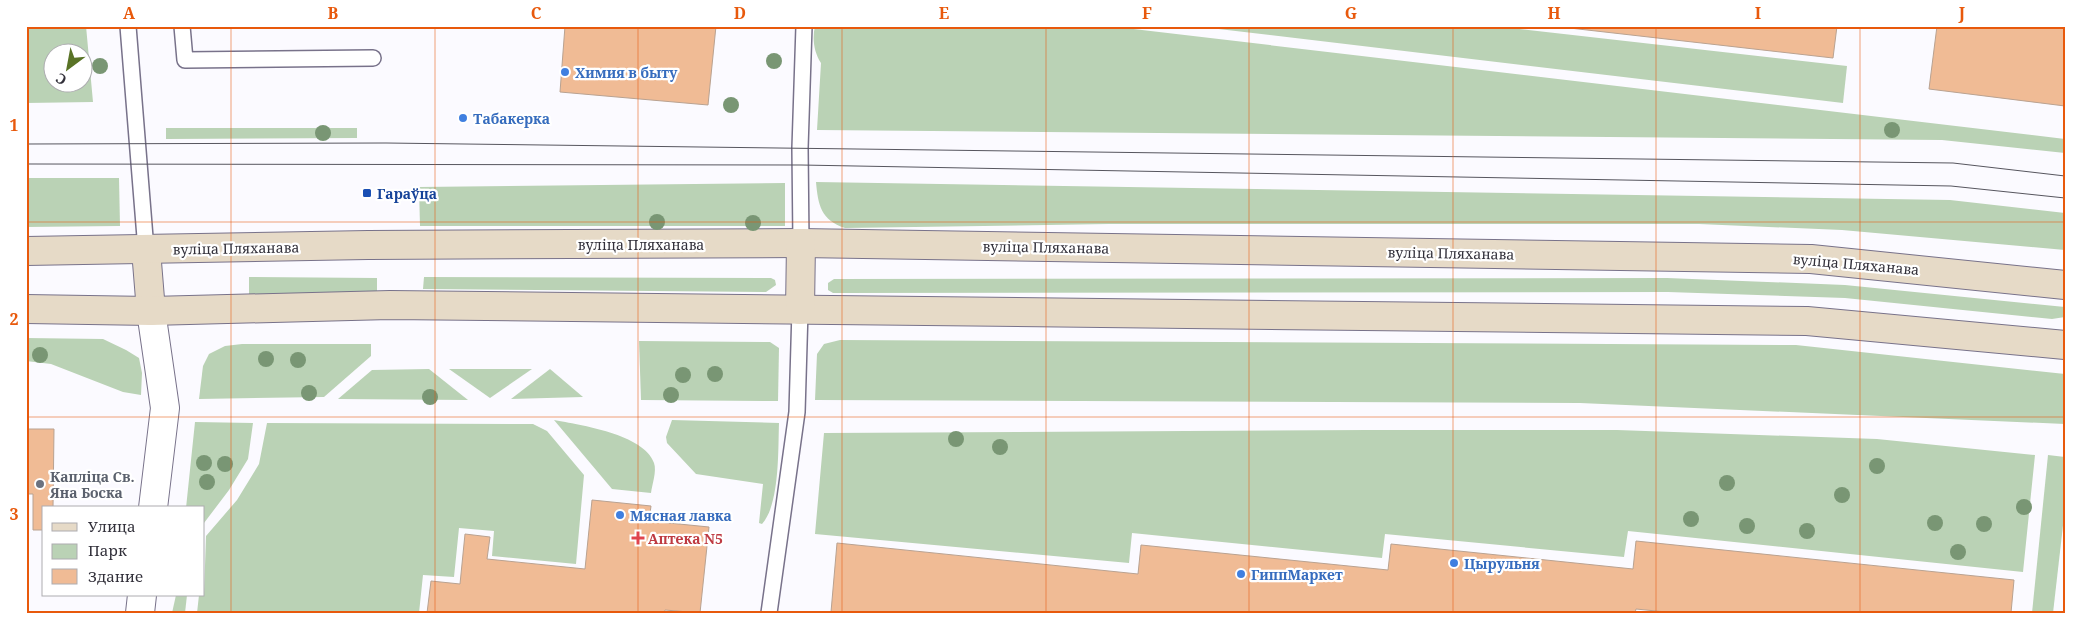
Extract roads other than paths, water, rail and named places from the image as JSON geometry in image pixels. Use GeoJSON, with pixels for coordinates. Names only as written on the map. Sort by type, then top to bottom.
{"type":"FeatureCollection","features":[{"type":"Feature","properties":{"kind":"main road","name":"вуліца Пляханава"},"geometry":{"type":"LineString","coordinates":[[26,251],[368,245],[801,243],[1811,258],[2065,285]]}},
{"type":"Feature","properties":{"kind":"main road"},"geometry":{"type":"LineString","coordinates":[[800,310],[801,243]]}},
{"type":"Feature","properties":{"kind":"main road"},"geometry":{"type":"LineString","coordinates":[[146,250],[151,311]]}},
{"type":"Feature","properties":{"kind":"main road"},"geometry":{"type":"LineString","coordinates":[[26,309],[151,311],[390,306],[1807,321],[2065,344]]}},
{"type":"Feature","properties":{"kind":"street"},"geometry":{"type":"LineString","coordinates":[[151,311],[165,408],[153,506]]}},
{"type":"Feature","properties":{"kind":"street"},"geometry":{"type":"LineString","coordinates":[[140,613],[142,596]]}},
{"type":"Feature","properties":{"kind":"lane"},"geometry":{"type":"LineString","coordinates":[[128,26],[146,250]]}},
{"type":"Feature","properties":{"kind":"lane"},"geometry":{"type":"LineString","coordinates":[[182,26],[185,60],[373,58]]}},
{"type":"Feature","properties":{"kind":"lane"},"geometry":{"type":"LineString","coordinates":[[801,243],[800,148],[804,26]]}},
{"type":"Feature","properties":{"kind":"lane"},"geometry":{"type":"LineString","coordinates":[[769,613],[797,412],[800,310]]}},
{"type":"Feature","properties":{"kind":"tram line"},"geometry":{"type":"LineString","coordinates":[[26,144],[386,143],[1953,163],[2065,176]]}},
{"type":"Feature","properties":{"kind":"tram line"},"geometry":{"type":"LineString","coordinates":[[26,164],[801,165],[1951,186],[2065,198]]}},
{"type":"Feature","properties":{"kind":"place","name":"Химия в быту"},"geometry":{"type":"Point","coordinates":[565,72]}},
{"type":"Feature","properties":{"kind":"place","name":"Табакерка"},"geometry":{"type":"Point","coordinates":[463,118]}},
{"type":"Feature","properties":{"kind":"place","name":"Гараўца"},"geometry":{"type":"Point","coordinates":[367,193]}},
{"type":"Feature","properties":{"kind":"place","name":"Капліца Св. Яна Боска"},"geometry":{"type":"Point","coordinates":[40,484]}},
{"type":"Feature","properties":{"kind":"place","name":"Мясная лавка"},"geometry":{"type":"Point","coordinates":[620,515]}},
{"type":"Feature","properties":{"kind":"place","name":"Аптека N5"},"geometry":{"type":"Point","coordinates":[638,538]}},
{"type":"Feature","properties":{"kind":"place","name":"Цырульня"},"geometry":{"type":"Point","coordinates":[1454,563]}},
{"type":"Feature","properties":{"kind":"place","name":"ГиппМаркет"},"geometry":{"type":"Point","coordinates":[1241,574]}}]}
